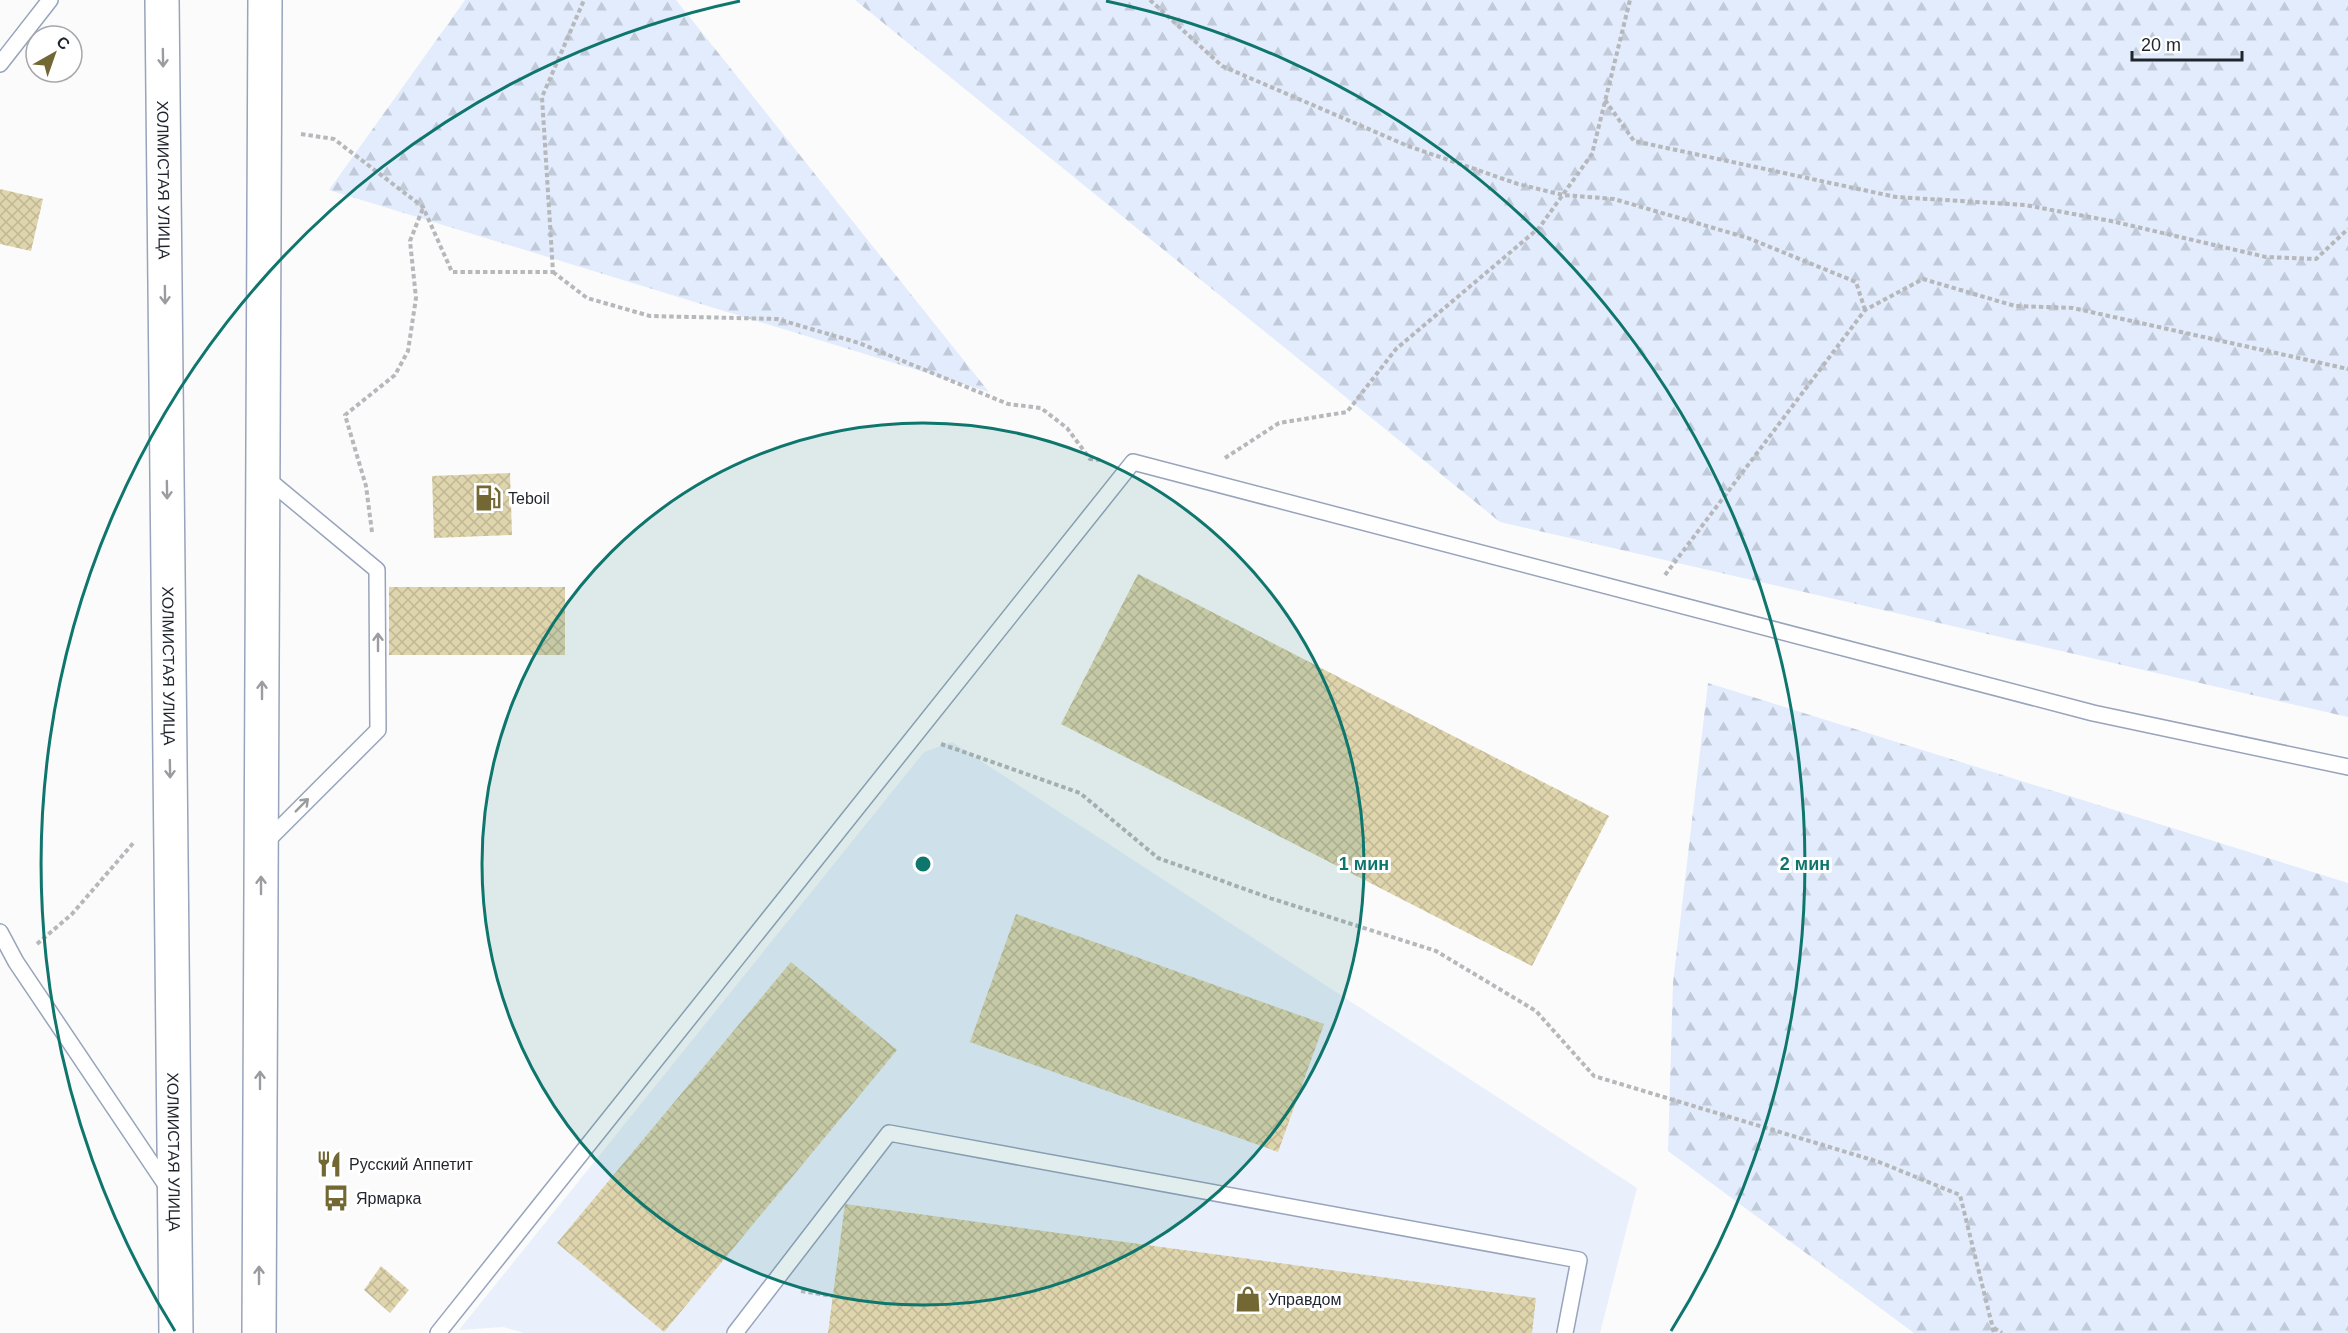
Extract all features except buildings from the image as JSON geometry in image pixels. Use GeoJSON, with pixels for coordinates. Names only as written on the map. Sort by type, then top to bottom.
{"type":"FeatureCollection","features":[{"type":"Feature","properties":{"kind":"highway","name":"ХОЛМИСТАЯ УЛИЦА"},"geometry":{"type":"LineString","coordinates":[[162,0],[176,1333]]}},
{"type":"Feature","properties":{"kind":"highway"},"geometry":{"type":"LineString","coordinates":[[259,1333],[265,0]]}},
{"type":"Feature","properties":{"kind":"lane"},"geometry":{"type":"LineString","coordinates":[[0,64],[50,0]]}},
{"type":"Feature","properties":{"kind":"lane"},"geometry":{"type":"LineString","coordinates":[[438,1333],[1133,462],[2093,713],[2348,767]]}},
{"type":"Feature","properties":{"kind":"lane"},"geometry":{"type":"LineString","coordinates":[[261,847],[378,730],[378,570],[263,475]]}},
{"type":"Feature","properties":{"kind":"lane"},"geometry":{"type":"LineString","coordinates":[[0,932],[16,962],[175,1198]]}},
{"type":"Feature","properties":{"kind":"lane"},"geometry":{"type":"LineString","coordinates":[[735,1333],[889,1133],[1579,1260],[1565,1333]]}},
{"type":"Feature","properties":{"kind":"path"},"geometry":{"type":"LineString","coordinates":[[553,272],[542,97],[584,0]]}},
{"type":"Feature","properties":{"kind":"path"},"geometry":{"type":"LineString","coordinates":[[1150,0],[1222,66],[1408,146],[1518,184],[1563,195],[1614,199],[1748,238],[1856,282],[1865,310]]}},
{"type":"Feature","properties":{"kind":"path"},"geometry":{"type":"LineString","coordinates":[[1190,477],[1244,448],[1279,423],[1347,412],[1396,348],[1539,228],[1592,154],[1630,0]]}},
{"type":"Feature","properties":{"kind":"path"},"geometry":{"type":"LineString","coordinates":[[1605,100],[1634,141],[1896,197],[2025,205],[2111,221],[2266,257],[2316,259],[2348,229]]}},
{"type":"Feature","properties":{"kind":"path"},"geometry":{"type":"LineString","coordinates":[[265,130],[334,139],[423,207],[452,272],[553,272],[587,298],[650,316],[777,319],[859,343],[1008,404],[1041,408],[1068,428],[1090,459],[1133,462]]}},
{"type":"Feature","properties":{"kind":"path"},"geometry":{"type":"LineString","coordinates":[[378,570],[366,486],[345,414],[395,375],[408,351],[416,298],[410,241],[423,207]]}},
{"type":"Feature","properties":{"kind":"path"},"geometry":{"type":"LineString","coordinates":[[1649,597],[1865,310],[1923,279],[2016,306],[2073,308],[2348,369]]}},
{"type":"Feature","properties":{"kind":"path"},"geometry":{"type":"LineString","coordinates":[[915,735],[1080,793],[1158,858],[1270,898],[1436,951],[1536,1011],[1594,1076],[1879,1162],[1960,1195],[1994,1331],[2002,1333]]}},
{"type":"Feature","properties":{"kind":"path"},"geometry":{"type":"LineString","coordinates":[[16,962],[72,914],[171,800]]}},
{"type":"Feature","properties":{"kind":"shaded area"},"geometry":{"type":"Polygon","coordinates":[[[952,742],[1637,1188],[1600,1333],[524,1333],[503,1327],[459,1330],[924,752],[952,742]]]}},
{"type":"Feature","properties":{"kind":"green space"},"geometry":{"type":"Polygon","coordinates":[[[465,0],[676,0],[989,392],[329,190],[465,0]]]}},
{"type":"Feature","properties":{"kind":"green space"},"geometry":{"type":"Polygon","coordinates":[[[855,0],[2348,0],[2348,717],[1500,522],[855,0]]]}},
{"type":"Feature","properties":{"kind":"green space"},"geometry":{"type":"Polygon","coordinates":[[[1708,683],[2348,883],[2348,1333],[1914,1333],[1668,1151],[1673,983],[1708,683]]]}},
{"type":"Feature","properties":{"kind":"place","name":"Teboil"},"geometry":{"type":"Point","coordinates":[488,498]}},
{"type":"Feature","properties":{"kind":"place","name":"Русский Аппетит"},"geometry":{"type":"Point","coordinates":[329,1164]}},
{"type":"Feature","properties":{"kind":"place","name":"Ярмарка"},"geometry":{"type":"Point","coordinates":[336,1198]}},
{"type":"Feature","properties":{"kind":"place","name":"Управдом"},"geometry":{"type":"Point","coordinates":[1248,1299]}}]}
